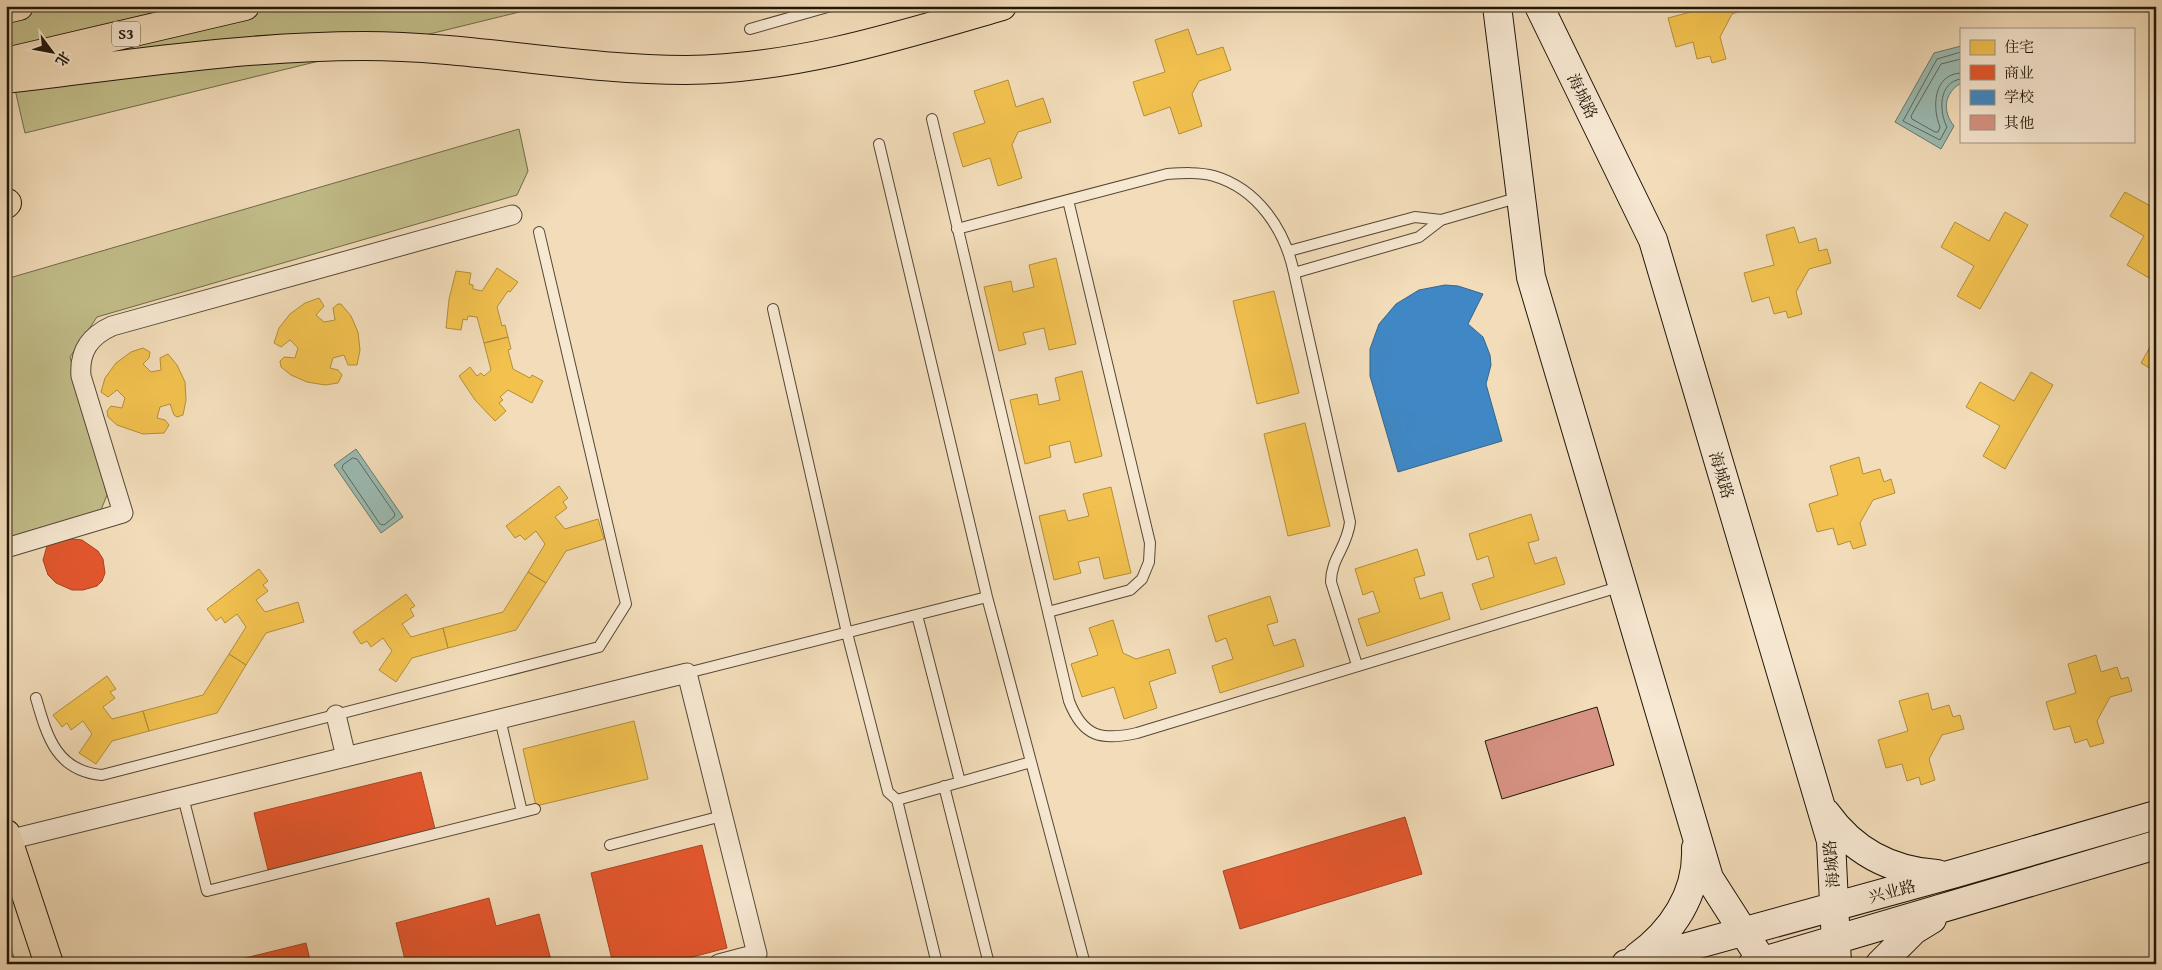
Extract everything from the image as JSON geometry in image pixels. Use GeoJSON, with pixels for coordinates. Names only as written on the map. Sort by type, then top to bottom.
{"type":"FeatureCollection","features":[{"type":"Feature","properties":{"kind":"main road"},"geometry":{"type":"LineString","coordinates":[[6,9],[19,6]]}},
{"type":"Feature","properties":{"kind":"main road","name":"S3"},"geometry":{"type":"LineString","coordinates":[[6,62],[245,6]]}},
{"type":"Feature","properties":{"kind":"main road"},"geometry":{"type":"LineString","coordinates":[[6,78],[238,52],[315,46],[416,46],[630,69],[725,68],[770,63],[860,46],[1002,6]]}},
{"type":"Feature","properties":{"kind":"main road"},"geometry":{"type":"LineString","coordinates":[[1497,6],[1531,277],[1709,878],[1743,931],[1760,963]]}},
{"type":"Feature","properties":{"kind":"main road","name":"海城路"},"geometry":{"type":"LineString","coordinates":[[1539,6],[1652,240],[1830,841],[1836,952]]}},
{"type":"Feature","properties":{"kind":"main road"},"geometry":{"type":"LineString","coordinates":[[1818,798],[1838,829],[1866,853],[1900,869],[1918,873],[1956,873]]}},
{"type":"Feature","properties":{"kind":"main road","name":"兴业路"},"geometry":{"type":"LineString","coordinates":[[1625,964],[1956,873],[2156,815]]}},
{"type":"Feature","properties":{"kind":"main road"},"geometry":{"type":"LineString","coordinates":[[1625,964],[1650,947],[1663,935],[1684,905],[1695,870],[1696,834]]}},
{"type":"Feature","properties":{"kind":"main road"},"geometry":{"type":"LineString","coordinates":[[7,837],[49,964]]}},
{"type":"Feature","properties":{"kind":"main road","name":"兴业路"},"geometry":{"type":"LineString","coordinates":[[1760,963],[1836,952],[1958,904],[2156,845]]}},
{"type":"Feature","properties":{"kind":"main road"},"geometry":{"type":"LineString","coordinates":[[1880,964],[1914,930],[1958,904]]}},
{"type":"Feature","properties":{"kind":"street"},"geometry":{"type":"LineString","coordinates":[[6,548],[122,513],[82,376],[80,363],[90,341],[99,332],[121,324],[512,215]]}},
{"type":"Feature","properties":{"kind":"street"},"geometry":{"type":"LineString","coordinates":[[7,837],[183,797],[687,673],[756,954],[719,964]]}},
{"type":"Feature","properties":{"kind":"street"},"geometry":{"type":"LineString","coordinates":[[336,714],[346,757]]}},
{"type":"Feature","properties":{"kind":"lane"},"geometry":{"type":"LineString","coordinates":[[750,29],[831,6]]}},
{"type":"Feature","properties":{"kind":"lane"},"geometry":{"type":"LineString","coordinates":[[932,120],[1069,701],[1074,714],[1082,726],[1093,734],[1103,737],[1119,737],[1137,733],[1622,586]]}},
{"type":"Feature","properties":{"kind":"lane"},"geometry":{"type":"LineString","coordinates":[[879,144],[987,597],[1085,964]]}},
{"type":"Feature","properties":{"kind":"lane"},"geometry":{"type":"LineString","coordinates":[[957,229],[1168,174],[1190,172],[1213,176],[1230,182],[1253,197],[1271,218],[1289,251],[1350,522],[1348,536],[1331,571],[1331,582],[1357,665]]}},
{"type":"Feature","properties":{"kind":"lane"},"geometry":{"type":"LineString","coordinates":[[1289,251],[1415,218],[1441,220],[1521,197]]}},
{"type":"Feature","properties":{"kind":"lane"},"geometry":{"type":"LineString","coordinates":[[1048,612],[1130,590],[1142,579],[1149,562],[1150,543],[1068,200]]}},
{"type":"Feature","properties":{"kind":"lane"},"geometry":{"type":"LineString","coordinates":[[1294,272],[1419,237],[1441,220]]}},
{"type":"Feature","properties":{"kind":"lane"},"geometry":{"type":"LineString","coordinates":[[36,698],[52,746],[63,759],[88,774],[102,775],[599,647],[626,604],[539,232]]}},
{"type":"Feature","properties":{"kind":"lane"},"geometry":{"type":"LineString","coordinates":[[773,309],[847,633],[888,792],[896,800],[937,964]]}},
{"type":"Feature","properties":{"kind":"lane"},"geometry":{"type":"LineString","coordinates":[[687,673],[987,597]]}},
{"type":"Feature","properties":{"kind":"lane"},"geometry":{"type":"LineString","coordinates":[[917,615],[960,782]]}},
{"type":"Feature","properties":{"kind":"lane"},"geometry":{"type":"LineString","coordinates":[[500,719],[522,812]]}},
{"type":"Feature","properties":{"kind":"lane"},"geometry":{"type":"LineString","coordinates":[[896,800],[1031,762]]}},
{"type":"Feature","properties":{"kind":"lane"},"geometry":{"type":"LineString","coordinates":[[944,786],[989,964]]}},
{"type":"Feature","properties":{"kind":"lane"},"geometry":{"type":"LineString","coordinates":[[183,797],[207,891],[535,809]]}},
{"type":"Feature","properties":{"kind":"lane"},"geometry":{"type":"LineString","coordinates":[[610,845],[722,816]]}},
{"type":"Feature","properties":{"kind":"shaded area"},"geometry":{"type":"Polygon","coordinates":[[[6,6],[544,6],[25,133],[6,50],[6,6]]]}},
{"type":"Feature","properties":{"kind":"shaded area"},"geometry":{"type":"Polygon","coordinates":[[[519,129],[528,171],[517,195],[97,317],[70,357],[107,495],[101,510],[6,539],[6,279],[519,129]]]}},
{"type":"Feature","properties":{"kind":"water"},"geometry":{"type":"Polygon","coordinates":[[[1960,46],[1960,84],[1948,97],[1946,108],[1954,126],[1941,149],[1895,122],[1934,53],[1960,46]]]}},
{"type":"Feature","properties":{"kind":"water"},"geometry":{"type":"Polygon","coordinates":[[[356,449],[403,517],[381,533],[334,465],[356,449]]]}},
{"type":"Feature","properties":{"kind":"water"},"geometry":{"type":"Polygon","coordinates":[[[6,932],[16,964],[6,964],[6,932]]]}},
{"type":"Feature","properties":{"kind":"building: 住宅"},"geometry":{"type":"Polygon","coordinates":[[[1697,6],[1754,6],[1732,14],[1720,37],[1726,59],[1712,63],[1710,56],[1697,59],[1693,42],[1676,47],[1668,18],[1698,10],[1697,6]]]}},
{"type":"Feature","properties":{"kind":"building: 住宅"},"geometry":{"type":"Polygon","coordinates":[[[1188,29],[1197,55],[1223,47],[1231,70],[1199,81],[1192,94],[1202,126],[1179,134],[1170,107],[1144,116],[1133,82],[1165,72],[1155,40],[1188,29]]]}},
{"type":"Feature","properties":{"kind":"building: 住宅"},"geometry":{"type":"Polygon","coordinates":[[[1008,80],[1016,107],[1043,98],[1051,122],[1018,132],[1012,145],[1022,178],[998,186],[990,158],[963,167],[953,133],[985,123],[974,91],[1008,80]]]}},
{"type":"Feature","properties":{"kind":"building: 住宅"},"geometry":{"type":"Polygon","coordinates":[[[2125,192],[2156,209],[2156,267],[2149,278],[2127,265],[2144,236],[2110,216],[2125,192]]]}},
{"type":"Feature","properties":{"kind":"building: 住宅"},"geometry":{"type":"Polygon","coordinates":[[[2005,212],[2028,225],[1980,309],[1957,296],[1974,266],[1941,247],[1955,222],[1989,241],[2005,212]]]}},
{"type":"Feature","properties":{"kind":"building: 住宅"},"geometry":{"type":"Polygon","coordinates":[[[1794,227],[1799,243],[1816,238],[1819,251],[1827,249],[1831,263],[1809,269],[1796,292],[1802,314],[1788,318],[1786,311],[1774,314],[1769,297],[1752,302],[1744,273],[1774,265],[1766,235],[1794,227]]]}},
{"type":"Feature","properties":{"kind":"building: 住宅"},"geometry":{"type":"Polygon","coordinates":[[[1056,258],[1076,344],[1049,350],[1044,328],[1023,333],[1026,344],[999,351],[984,287],[1011,281],[1013,292],[1034,287],[1029,265],[1056,258]]]}},
{"type":"Feature","properties":{"kind":"building: 住宅"},"geometry":{"type":"Polygon","coordinates":[[[497,268],[518,282],[510,292],[508,291],[497,307],[502,326],[505,325],[508,337],[484,343],[477,317],[468,316],[467,320],[463,319],[461,330],[446,328],[449,299],[456,271],[471,273],[469,284],[473,285],[473,289],[482,291],[497,268]]]}},
{"type":"Feature","properties":{"kind":"building: 住宅"},"geometry":{"type":"Polygon","coordinates":[[[1274,291],[1299,393],[1257,404],[1233,301],[1274,291]]]}},
{"type":"Feature","properties":{"kind":"building: 住宅"},"geometry":{"type":"Polygon","coordinates":[[[319,298],[324,306],[316,315],[324,322],[335,320],[333,308],[338,304],[341,304],[351,316],[358,332],[360,350],[357,365],[348,365],[344,355],[333,358],[330,368],[338,370],[342,375],[338,383],[325,385],[307,382],[291,375],[281,367],[280,361],[284,357],[295,358],[298,348],[290,340],[281,347],[274,343],[279,328],[290,314],[305,303],[319,298]]]}},
{"type":"Feature","properties":{"kind":"building: 住宅"},"geometry":{"type":"Polygon","coordinates":[[[508,337],[511,349],[508,350],[513,369],[530,378],[532,375],[543,381],[532,403],[508,390],[500,397],[503,400],[499,403],[506,411],[495,421],[475,400],[459,376],[470,367],[477,376],[481,373],[484,376],[491,370],[484,343],[508,337]]]}},
{"type":"Feature","properties":{"kind":"building: 住宅"},"geometry":{"type":"Polygon","coordinates":[[[2156,339],[2156,372],[2141,363],[2156,339]]]}},
{"type":"Feature","properties":{"kind":"building: 住宅"},"geometry":{"type":"Polygon","coordinates":[[[143,348],[150,352],[149,358],[143,364],[151,372],[161,370],[160,358],[168,354],[177,365],[185,382],[186,400],[183,415],[177,417],[174,415],[170,404],[160,407],[157,418],[165,420],[169,425],[164,433],[143,434],[117,425],[108,417],[107,411],[111,406],[122,408],[125,398],[117,390],[108,397],[101,392],[105,378],[116,363],[131,352],[143,348]]]}},
{"type":"Feature","properties":{"kind":"building: 住宅"},"geometry":{"type":"Polygon","coordinates":[[[1082,371],[1102,456],[1075,463],[1070,441],[1049,446],[1051,457],[1025,464],[1010,400],[1037,394],[1039,405],[1060,400],[1055,378],[1082,371]]]}},
{"type":"Feature","properties":{"kind":"building: 住宅"},"geometry":{"type":"Polygon","coordinates":[[[2031,372],[2053,385],[2005,469],[1983,456],[2000,426],[1966,407],[1980,382],[2014,401],[2031,372]]]}},
{"type":"Feature","properties":{"kind":"building: 住宅"},"geometry":{"type":"Polygon","coordinates":[[[1305,423],[1330,526],[1288,536],[1264,434],[1305,423]]]}},
{"type":"Feature","properties":{"kind":"building: 住宅"},"geometry":{"type":"Polygon","coordinates":[[[1859,457],[1863,474],[1880,469],[1884,482],[1891,479],[1895,493],[1873,500],[1860,523],[1866,545],[1853,549],[1850,541],[1838,545],[1833,528],[1817,532],[1809,504],[1838,495],[1830,466],[1859,457]]]}},
{"type":"Feature","properties":{"kind":"building: 住宅"},"geometry":{"type":"Polygon","coordinates":[[[559,486],[568,498],[563,502],[567,508],[555,517],[565,529],[598,519],[604,539],[566,551],[546,583],[528,572],[545,544],[536,531],[525,540],[520,535],[515,538],[506,526],[559,486]]]}},
{"type":"Feature","properties":{"kind":"building: 住宅"},"geometry":{"type":"Polygon","coordinates":[[[1111,487],[1131,573],[1104,579],[1099,557],[1078,562],[1081,573],[1054,580],[1039,516],[1065,510],[1068,521],[1089,516],[1083,494],[1111,487]]]}},
{"type":"Feature","properties":{"kind":"building: 住宅"},"geometry":{"type":"Polygon","coordinates":[[[1531,514],[1539,540],[1528,543],[1535,564],[1556,557],[1565,584],[1481,610],[1472,584],[1494,577],[1488,556],[1477,560],[1469,534],[1531,514]]]}},
{"type":"Feature","properties":{"kind":"building: 住宅"},"geometry":{"type":"Polygon","coordinates":[[[1417,549],[1425,575],[1414,578],[1420,599],[1442,592],[1450,619],[1367,646],[1358,619],[1380,612],[1373,591],[1363,595],[1355,569],[1417,549]]]}},
{"type":"Feature","properties":{"kind":"building: 住宅"},"geometry":{"type":"Polygon","coordinates":[[[259,569],[268,581],[263,585],[268,591],[256,600],[265,612],[298,602],[304,622],[266,633],[246,665],[229,654],[246,627],[237,614],[225,623],[221,617],[216,621],[207,609],[259,569]]]}},
{"type":"Feature","properties":{"kind":"building: 住宅"},"geometry":{"type":"Polygon","coordinates":[[[528,572],[546,583],[516,630],[448,648],[443,628],[503,612],[528,572]]]}},
{"type":"Feature","properties":{"kind":"building: 住宅"},"geometry":{"type":"Polygon","coordinates":[[[406,594],[415,606],[410,609],[414,616],[402,624],[411,637],[443,628],[448,648],[412,658],[396,682],[379,670],[392,651],[383,638],[371,647],[367,641],[361,644],[353,632],[406,594]]]}},
{"type":"Feature","properties":{"kind":"building: 住宅"},"geometry":{"type":"Polygon","coordinates":[[[1270,596],[1278,622],[1267,625],[1274,646],[1295,639],[1304,666],[1220,693],[1212,666],[1233,659],[1226,638],[1216,642],[1208,616],[1270,596]]]}},
{"type":"Feature","properties":{"kind":"building: 住宅"},"geometry":{"type":"Polygon","coordinates":[[[1113,620],[1123,653],[1136,659],[1169,649],[1176,673],[1149,682],[1157,708],[1124,719],[1114,687],[1082,697],[1071,664],[1098,655],[1089,628],[1113,620]]]}},
{"type":"Feature","properties":{"kind":"building: 住宅"},"geometry":{"type":"Polygon","coordinates":[[[229,654],[246,665],[217,713],[149,731],[143,711],[203,695],[229,654]]]}},
{"type":"Feature","properties":{"kind":"building: 住宅"},"geometry":{"type":"Polygon","coordinates":[[[2096,655],[2101,672],[2117,667],[2121,679],[2128,677],[2132,691],[2110,697],[2097,721],[2104,743],[2090,747],[2087,739],[2075,743],[2070,726],[2054,730],[2046,702],[2076,693],[2068,664],[2096,655]]]}},
{"type":"Feature","properties":{"kind":"building: 住宅"},"geometry":{"type":"Polygon","coordinates":[[[107,676],[116,689],[110,692],[115,698],[103,707],[112,719],[143,711],[149,731],[112,741],[96,764],[79,753],[92,734],[83,721],[71,730],[67,723],[62,727],[53,715],[107,676]]]}},
{"type":"Feature","properties":{"kind":"building: 住宅"},"geometry":{"type":"Polygon","coordinates":[[[1928,693],[1932,710],[1949,705],[1953,717],[1960,715],[1964,729],[1942,735],[1929,759],[1935,780],[1921,785],[1919,777],[1907,781],[1902,764],[1886,768],[1878,740],[1908,731],[1899,701],[1928,693]]]}},
{"type":"Feature","properties":{"kind":"building: 住宅"},"geometry":{"type":"Polygon","coordinates":[[[634,721],[648,779],[536,806],[523,749],[634,721]]]}},
{"type":"Feature","properties":{"kind":"building: 商业"},"geometry":{"type":"Polygon","coordinates":[[[64,538],[82,540],[98,551],[103,559],[105,573],[102,581],[97,586],[83,590],[72,590],[56,583],[48,575],[43,560],[47,546],[55,540],[64,538]]]}},
{"type":"Feature","properties":{"kind":"building: 商业"},"geometry":{"type":"Polygon","coordinates":[[[421,772],[435,829],[268,870],[254,813],[421,772]]]}},
{"type":"Feature","properties":{"kind":"building: 商业"},"geometry":{"type":"Polygon","coordinates":[[[1405,817],[1422,874],[1240,929],[1223,871],[1405,817]]]}},
{"type":"Feature","properties":{"kind":"building: 商业"},"geometry":{"type":"Polygon","coordinates":[[[702,845],[727,948],[665,964],[613,964],[591,873],[702,845]]]}},
{"type":"Feature","properties":{"kind":"building: 商业"},"geometry":{"type":"Polygon","coordinates":[[[489,898],[496,926],[539,914],[552,964],[406,964],[396,923],[489,898]]]}},
{"type":"Feature","properties":{"kind":"building: 商业"},"geometry":{"type":"Polygon","coordinates":[[[306,943],[311,964],[221,964],[306,943]]]}},
{"type":"Feature","properties":{"kind":"building: 学校"},"geometry":{"type":"Polygon","coordinates":[[[1445,285],[1458,286],[1483,294],[1468,324],[1483,337],[1490,355],[1491,365],[1486,384],[1502,441],[1398,472],[1370,376],[1370,349],[1379,324],[1396,304],[1419,290],[1445,285]]]}},
{"type":"Feature","properties":{"kind":"building: 其他"},"geometry":{"type":"Polygon","coordinates":[[[1597,707],[1614,765],[1502,799],[1485,741],[1597,707]]]}}]}
